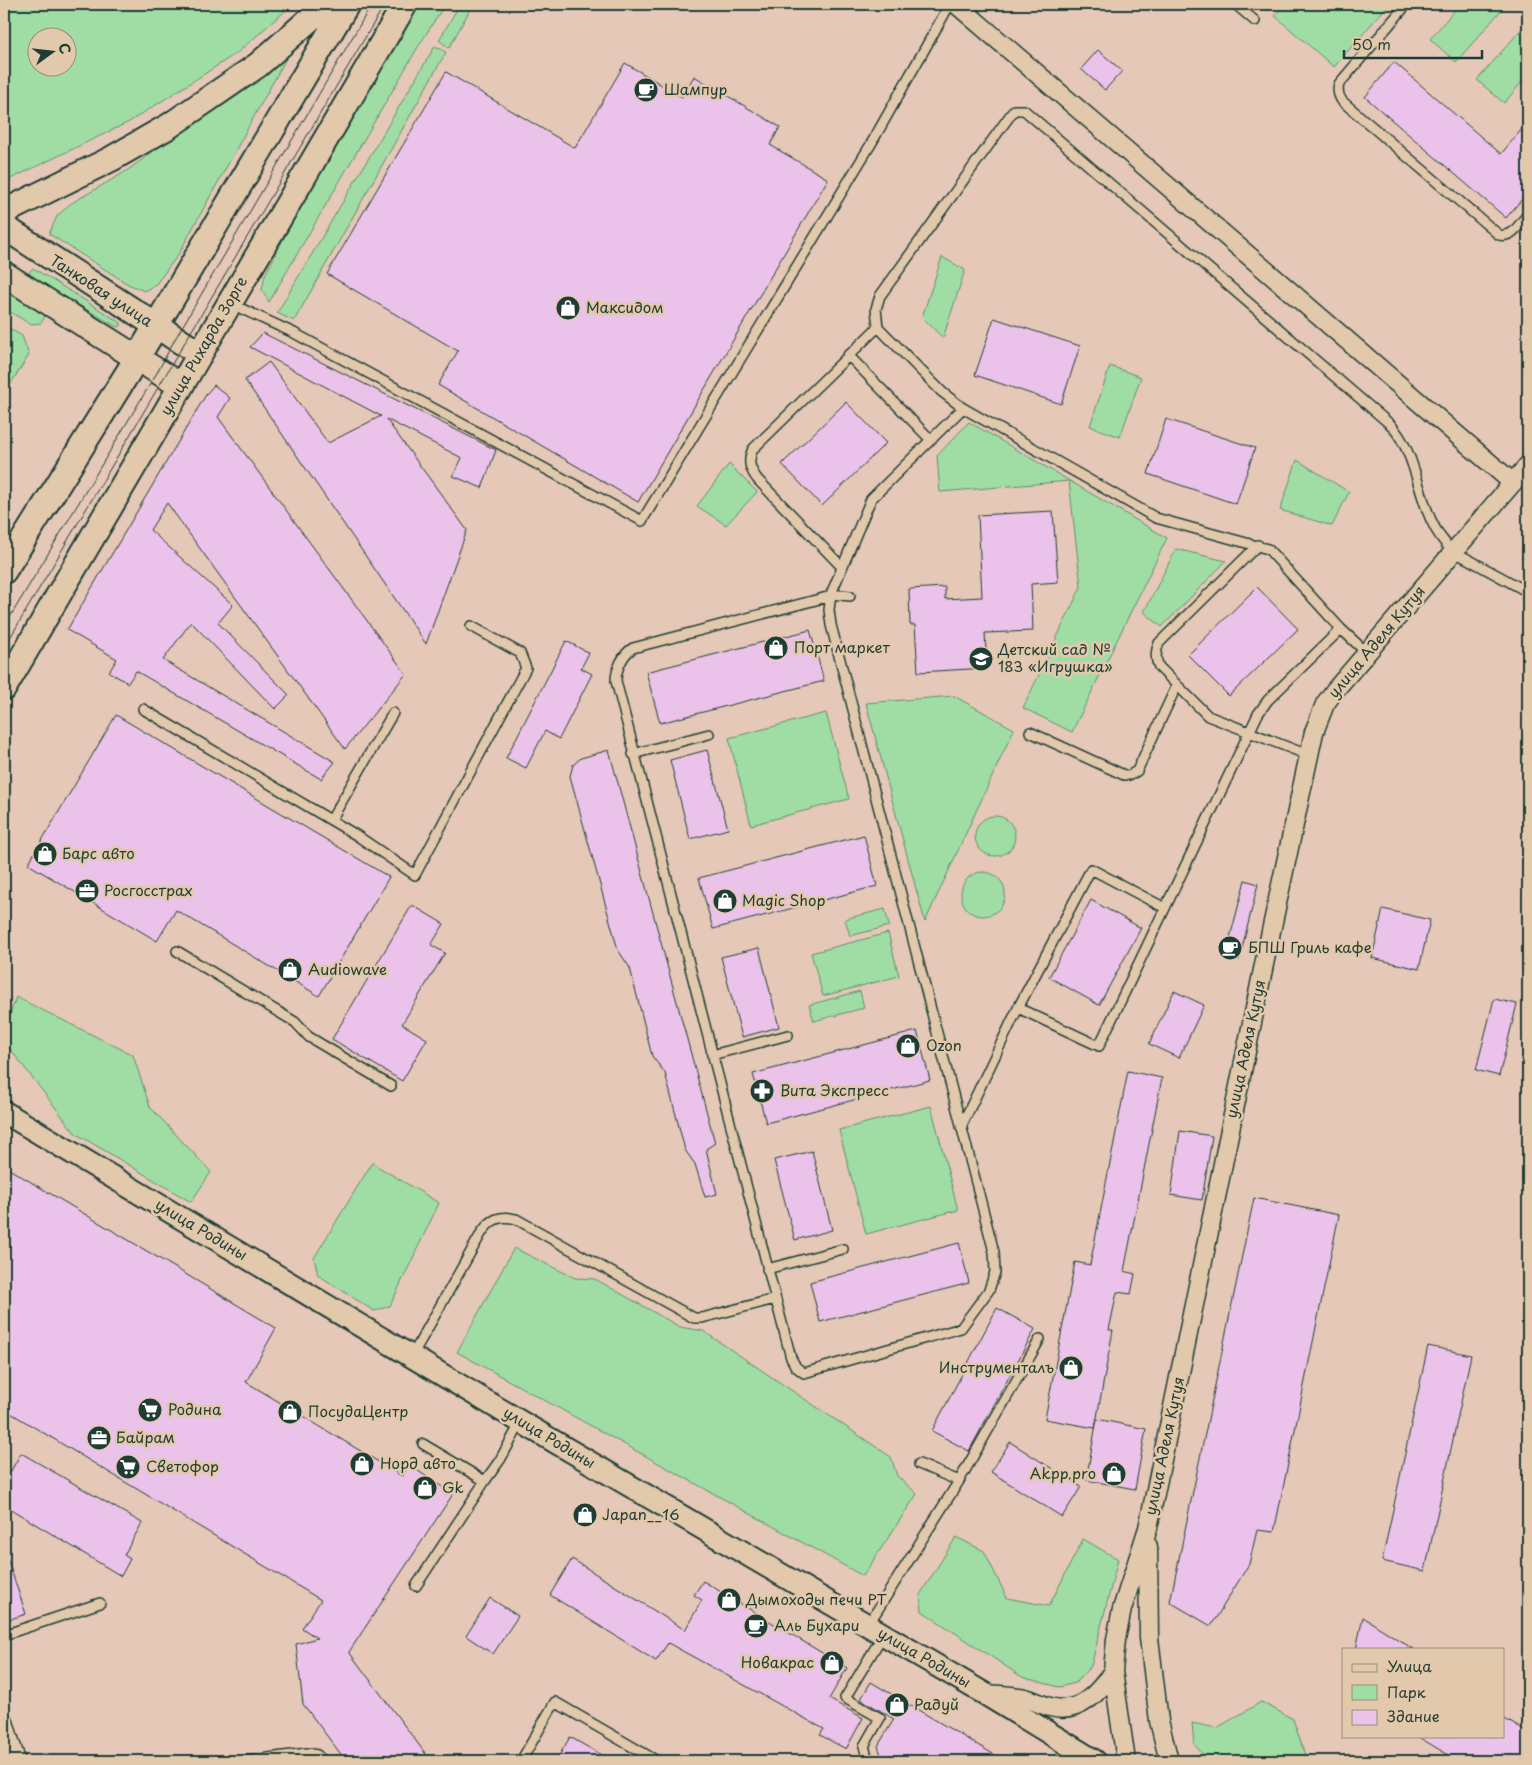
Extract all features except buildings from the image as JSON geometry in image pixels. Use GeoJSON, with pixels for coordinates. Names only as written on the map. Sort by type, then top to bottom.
{"type":"FeatureCollection","features":[{"type":"Feature","properties":{"kind":"main road"},"geometry":{"type":"LineString","coordinates":[[4,212],[110,160],[169,126],[258,65],[327,4]]}},
{"type":"Feature","properties":{"kind":"main road"},"geometry":{"type":"LineString","coordinates":[[4,571],[137,358],[347,4]]}},
{"type":"Feature","properties":{"kind":"main road","name":"улица Рихарда Зорге"},"geometry":{"type":"LineString","coordinates":[[4,688],[405,4]]}},
{"type":"Feature","properties":{"kind":"main road","name":"Танковая улица"},"geometry":{"type":"LineString","coordinates":[[4,227],[200,354]]}},
{"type":"Feature","properties":{"kind":"main road"},"geometry":{"type":"LineString","coordinates":[[4,274],[181,386]]}},
{"type":"Feature","properties":{"kind":"street"},"geometry":{"type":"LineString","coordinates":[[956,4],[1513,483]]}},
{"type":"Feature","properties":{"kind":"street","name":"улица Аделя Кутуя"},"geometry":{"type":"LineString","coordinates":[[1148,1528],[1308,756],[1318,719],[1325,704],[1366,653],[1528,465]]}},
{"type":"Feature","properties":{"kind":"street","name":"улица Родины"},"geometry":{"type":"LineString","coordinates":[[4,1112],[521,1422],[985,1694],[1095,1761]]}},
{"type":"Feature","properties":{"kind":"street"},"geometry":{"type":"LineString","coordinates":[[1126,1761],[1113,1671],[1116,1639],[1122,1609],[1148,1528]]}},
{"type":"Feature","properties":{"kind":"street"},"geometry":{"type":"LineString","coordinates":[[1148,1528],[1149,1638],[1159,1721],[1169,1761]]}},
{"type":"Feature","properties":{"kind":"street"},"geometry":{"type":"LineString","coordinates":[[985,1694],[1024,1698],[1052,1708],[1069,1708],[1092,1698],[1105,1684],[1113,1671]]}},
{"type":"Feature","properties":{"kind":"street"},"geometry":{"type":"LineString","coordinates":[[4,1722],[16,1761]]}},
{"type":"Feature","properties":{"kind":"lane"},"geometry":{"type":"LineString","coordinates":[[229,303],[294,333],[642,521],[871,144],[950,4]]}},
{"type":"Feature","properties":{"kind":"lane"},"geometry":{"type":"LineString","coordinates":[[1235,4],[1255,22]]}},
{"type":"Feature","properties":{"kind":"lane"},"geometry":{"type":"LineString","coordinates":[[1408,4],[1339,84],[1340,97],[1498,235],[1512,233],[1528,214]]}},
{"type":"Feature","properties":{"kind":"lane"},"geometry":{"type":"LineString","coordinates":[[1366,653],[1341,629],[1272,552],[1258,545],[1152,516],[963,408],[942,392],[878,327],[876,309],[880,296],[1011,112],[1017,109],[1024,110],[1392,425],[1408,452],[1432,525],[1444,543],[1453,551],[1528,592]]}},
{"type":"Feature","properties":{"kind":"lane"},"geometry":{"type":"LineString","coordinates":[[842,567],[758,480],[751,470],[749,459],[753,449],[878,327]]}},
{"type":"Feature","properties":{"kind":"lane"},"geometry":{"type":"LineString","coordinates":[[848,355],[931,440]]}},
{"type":"Feature","properties":{"kind":"lane"},"geometry":{"type":"LineString","coordinates":[[850,596],[831,595],[638,646],[624,656],[616,673],[616,684],[633,754],[767,1269],[791,1358],[796,1367],[804,1373],[961,1328],[989,1290],[994,1279],[996,1263],[830,625],[829,610],[831,595],[871,500],[963,408]]}},
{"type":"Feature","properties":{"kind":"lane"},"geometry":{"type":"LineString","coordinates":[[1258,545],[1159,643],[1156,652],[1158,664],[1208,716],[1308,756]]}},
{"type":"Feature","properties":{"kind":"lane"},"geometry":{"type":"LineString","coordinates":[[143,709],[331,820],[415,875],[526,668],[520,653],[471,626]]}},
{"type":"Feature","properties":{"kind":"lane"},"geometry":{"type":"LineString","coordinates":[[1018,1008],[1099,1046],[1258,714],[1268,700],[1341,629]]}},
{"type":"Feature","properties":{"kind":"lane"},"geometry":{"type":"LineString","coordinates":[[1030,732],[1124,775],[1130,775],[1137,771],[1177,685]]}},
{"type":"Feature","properties":{"kind":"lane"},"geometry":{"type":"LineString","coordinates":[[331,820],[393,713]]}},
{"type":"Feature","properties":{"kind":"lane"},"geometry":{"type":"LineString","coordinates":[[633,754],[709,734]]}},
{"type":"Feature","properties":{"kind":"lane"},"geometry":{"type":"LineString","coordinates":[[961,1127],[1018,1008],[1091,868],[1165,908]]}},
{"type":"Feature","properties":{"kind":"lane"},"geometry":{"type":"LineString","coordinates":[[177,951],[294,1022],[309,1037],[391,1086]]}},
{"type":"Feature","properties":{"kind":"lane"},"geometry":{"type":"LineString","coordinates":[[712,1055],[788,1035]]}},
{"type":"Feature","properties":{"kind":"lane"},"geometry":{"type":"LineString","coordinates":[[412,1357],[482,1232],[489,1222],[499,1217],[507,1216],[516,1219],[694,1318],[702,1318],[776,1299]]}},
{"type":"Feature","properties":{"kind":"lane"},"geometry":{"type":"LineString","coordinates":[[767,1269],[843,1249]]}},
{"type":"Feature","properties":{"kind":"lane"},"geometry":{"type":"LineString","coordinates":[[871,1761],[868,1760],[864,1746],[880,1718],[845,1698],[875,1630],[1040,1339]]}},
{"type":"Feature","properties":{"kind":"lane"},"geometry":{"type":"LineString","coordinates":[[416,1586],[500,1460],[521,1422]]}},
{"type":"Feature","properties":{"kind":"lane"},"geometry":{"type":"LineString","coordinates":[[423,1444],[485,1481]]}},
{"type":"Feature","properties":{"kind":"lane"},"geometry":{"type":"LineString","coordinates":[[919,1464],[959,1481]]}},
{"type":"Feature","properties":{"kind":"lane"},"geometry":{"type":"LineString","coordinates":[[4,1635],[100,1603]]}},
{"type":"Feature","properties":{"kind":"lane"},"geometry":{"type":"LineString","coordinates":[[521,1761],[555,1702],[657,1761]]}},
{"type":"Feature","properties":{"kind":"lane"},"geometry":{"type":"LineString","coordinates":[[245,1761],[307,1753],[317,1755],[323,1761]]}},
{"type":"Feature","properties":{"kind":"green space"},"geometry":{"type":"Polygon","coordinates":[[[4,4],[293,4],[237,53],[129,122],[4,182],[4,4]]]}},
{"type":"Feature","properties":{"kind":"green space"},"geometry":{"type":"Polygon","coordinates":[[[418,4],[445,4],[269,302],[262,290],[265,275],[308,191],[418,4]]]}},
{"type":"Feature","properties":{"kind":"green space"},"geometry":{"type":"Polygon","coordinates":[[[460,4],[473,4],[449,48],[439,40],[460,4]]]}},
{"type":"Feature","properties":{"kind":"green space"},"geometry":{"type":"Polygon","coordinates":[[[1285,4],[1389,4],[1334,67],[1275,16],[1285,4]]]}},
{"type":"Feature","properties":{"kind":"green space"},"geometry":{"type":"Polygon","coordinates":[[[1460,4],[1501,4],[1504,7],[1456,62],[1430,39],[1460,4]]]}},
{"type":"Feature","properties":{"kind":"green space"},"geometry":{"type":"Polygon","coordinates":[[[1525,25],[1528,28],[1528,75],[1504,103],[1477,80],[1525,25]]]}},
{"type":"Feature","properties":{"kind":"green space"},"geometry":{"type":"Polygon","coordinates":[[[435,46],[446,52],[294,321],[277,313],[435,46]]]}},
{"type":"Feature","properties":{"kind":"green space"},"geometry":{"type":"Polygon","coordinates":[[[289,53],[178,255],[156,284],[144,291],[128,284],[49,234],[57,216],[70,204],[125,172],[289,53]]]}},
{"type":"Feature","properties":{"kind":"green space"},"geometry":{"type":"Polygon","coordinates":[[[942,257],[965,270],[943,338],[922,317],[942,257]]]}},
{"type":"Feature","properties":{"kind":"green space"},"geometry":{"type":"Polygon","coordinates":[[[33,268],[121,323],[121,326],[117,327],[29,276],[33,268]]]}},
{"type":"Feature","properties":{"kind":"green space"},"geometry":{"type":"Polygon","coordinates":[[[4,287],[48,311],[41,323],[30,324],[4,308],[4,287]]]}},
{"type":"Feature","properties":{"kind":"green space"},"geometry":{"type":"Polygon","coordinates":[[[4,325],[22,336],[29,355],[4,394],[4,325]]]}},
{"type":"Feature","properties":{"kind":"green space"},"geometry":{"type":"Polygon","coordinates":[[[1110,366],[1141,377],[1120,437],[1090,426],[1110,366]]]}},
{"type":"Feature","properties":{"kind":"green space"},"geometry":{"type":"Polygon","coordinates":[[[969,422],[1167,538],[1072,732],[1023,708],[1081,587],[1069,481],[940,492],[937,456],[969,422]]]}},
{"type":"Feature","properties":{"kind":"green space"},"geometry":{"type":"Polygon","coordinates":[[[1297,460],[1349,492],[1332,526],[1280,510],[1297,460]]]}},
{"type":"Feature","properties":{"kind":"green space"},"geometry":{"type":"Polygon","coordinates":[[[729,464],[757,492],[726,525],[697,506],[729,464]]]}},
{"type":"Feature","properties":{"kind":"green space"},"geometry":{"type":"Polygon","coordinates":[[[1176,549],[1226,561],[1162,627],[1144,612],[1176,549]]]}},
{"type":"Feature","properties":{"kind":"green space"},"geometry":{"type":"Polygon","coordinates":[[[954,696],[1014,729],[925,922],[866,703],[954,696]]]}},
{"type":"Feature","properties":{"kind":"green space"},"geometry":{"type":"Polygon","coordinates":[[[826,713],[849,799],[751,825],[729,738],[826,713]]]}},
{"type":"Feature","properties":{"kind":"green space"},"geometry":{"type":"Polygon","coordinates":[[[991,816],[999,816],[1006,819],[1012,825],[1015,836],[1012,847],[1006,853],[999,856],[991,856],[984,853],[978,847],[975,840],[975,832],[978,825],[984,819],[991,816]]]}},
{"type":"Feature","properties":{"kind":"green space"},"geometry":{"type":"Polygon","coordinates":[[[979,872],[987,872],[999,878],[1005,894],[999,910],[987,916],[979,916],[967,910],[961,898],[961,890],[967,878],[979,872]]]}},
{"type":"Feature","properties":{"kind":"green space"},"geometry":{"type":"Polygon","coordinates":[[[885,909],[889,926],[850,936],[845,919],[885,909]]]}},
{"type":"Feature","properties":{"kind":"green space"},"geometry":{"type":"Polygon","coordinates":[[[888,933],[899,976],[823,996],[811,953],[888,933]]]}},
{"type":"Feature","properties":{"kind":"green space"},"geometry":{"type":"Polygon","coordinates":[[[860,991],[864,1008],[814,1021],[809,1005],[860,991]]]}},
{"type":"Feature","properties":{"kind":"green space"},"geometry":{"type":"Polygon","coordinates":[[[16,997],[133,1055],[150,1107],[211,1172],[191,1202],[75,1133],[4,1041],[4,1032],[16,997]]]}},
{"type":"Feature","properties":{"kind":"green space"},"geometry":{"type":"Polygon","coordinates":[[[931,1106],[958,1210],[866,1234],[839,1130],[931,1106]]]}},
{"type":"Feature","properties":{"kind":"green space"},"geometry":{"type":"Polygon","coordinates":[[[372,1163],[439,1203],[390,1306],[374,1311],[318,1275],[314,1258],[372,1163]]]}},
{"type":"Feature","properties":{"kind":"green space"},"geometry":{"type":"Polygon","coordinates":[[[514,1248],[575,1278],[595,1279],[680,1327],[703,1331],[891,1457],[897,1476],[917,1494],[863,1576],[457,1352],[514,1248]]]}},
{"type":"Feature","properties":{"kind":"green space"},"geometry":{"type":"Polygon","coordinates":[[[956,1537],[984,1551],[1007,1598],[1049,1606],[1083,1539],[1118,1559],[1091,1666],[1075,1683],[1059,1687],[1022,1677],[922,1611],[920,1595],[956,1537]]]}},
{"type":"Feature","properties":{"kind":"green space"},"geometry":{"type":"Polygon","coordinates":[[[1261,1702],[1293,1719],[1307,1761],[1209,1761],[1194,1744],[1192,1723],[1217,1728],[1261,1702]]]}},
{"type":"Feature","properties":{"kind":"tram line"},"geometry":{"type":"LineString","coordinates":[[4,627],[158,371],[372,4]]}},
{"type":"Feature","properties":{"kind":"tram line"},"geometry":{"type":"LineString","coordinates":[[4,648],[385,4]]}},
{"type":"Feature","properties":{"kind":"place","name":"Шампур"},"geometry":{"type":"Point","coordinates":[646,90]}},
{"type":"Feature","properties":{"kind":"place","name":"Максидом"},"geometry":{"type":"Point","coordinates":[568,308]}},
{"type":"Feature","properties":{"kind":"place","name":"Порт маркет"},"geometry":{"type":"Point","coordinates":[776,648]}},
{"type":"Feature","properties":{"kind":"place","name":"Детский сад № 183 «Игрушка»"},"geometry":{"type":"Point","coordinates":[981,659]}},
{"type":"Feature","properties":{"kind":"place","name":"Барс авто"},"geometry":{"type":"Point","coordinates":[45,854]}},
{"type":"Feature","properties":{"kind":"place","name":"Росгосстрах"},"geometry":{"type":"Point","coordinates":[87,891]}},
{"type":"Feature","properties":{"kind":"place","name":"Magic Shop"},"geometry":{"type":"Point","coordinates":[725,901]}},
{"type":"Feature","properties":{"kind":"place","name":"БПШ Гриль кафе"},"geometry":{"type":"Point","coordinates":[1230,948]}},
{"type":"Feature","properties":{"kind":"place","name":"Audiowave"},"geometry":{"type":"Point","coordinates":[290,970]}},
{"type":"Feature","properties":{"kind":"place","name":"Ozon"},"geometry":{"type":"Point","coordinates":[908,1046]}},
{"type":"Feature","properties":{"kind":"place","name":"Вита Экспресс"},"geometry":{"type":"Point","coordinates":[762,1091]}},
{"type":"Feature","properties":{"kind":"place","name":"Инструменталъ"},"geometry":{"type":"Point","coordinates":[1071,1368]}},
{"type":"Feature","properties":{"kind":"place","name":"Родина"},"geometry":{"type":"Point","coordinates":[150,1410]}},
{"type":"Feature","properties":{"kind":"place","name":"ПосудаЦентр"},"geometry":{"type":"Point","coordinates":[290,1412]}},
{"type":"Feature","properties":{"kind":"place","name":"Байрам"},"geometry":{"type":"Point","coordinates":[99,1438]}},
{"type":"Feature","properties":{"kind":"place","name":"Норд авто"},"geometry":{"type":"Point","coordinates":[362,1464]}},
{"type":"Feature","properties":{"kind":"place","name":"Светофор"},"geometry":{"type":"Point","coordinates":[128,1467]}},
{"type":"Feature","properties":{"kind":"place","name":"Akpp.pro"},"geometry":{"type":"Point","coordinates":[1114,1474]}},
{"type":"Feature","properties":{"kind":"place","name":"Gk"},"geometry":{"type":"Point","coordinates":[425,1488]}},
{"type":"Feature","properties":{"kind":"place","name":"Japan__16"},"geometry":{"type":"Point","coordinates":[585,1515]}},
{"type":"Feature","properties":{"kind":"place","name":"Дымоходы печи РТ"},"geometry":{"type":"Point","coordinates":[729,1600]}},
{"type":"Feature","properties":{"kind":"place","name":"Аль Бухари"},"geometry":{"type":"Point","coordinates":[756,1626]}},
{"type":"Feature","properties":{"kind":"place","name":"Новакрас"},"geometry":{"type":"Point","coordinates":[832,1663]}},
{"type":"Feature","properties":{"kind":"place","name":"Радуй"},"geometry":{"type":"Point","coordinates":[897,1705]}}]}
